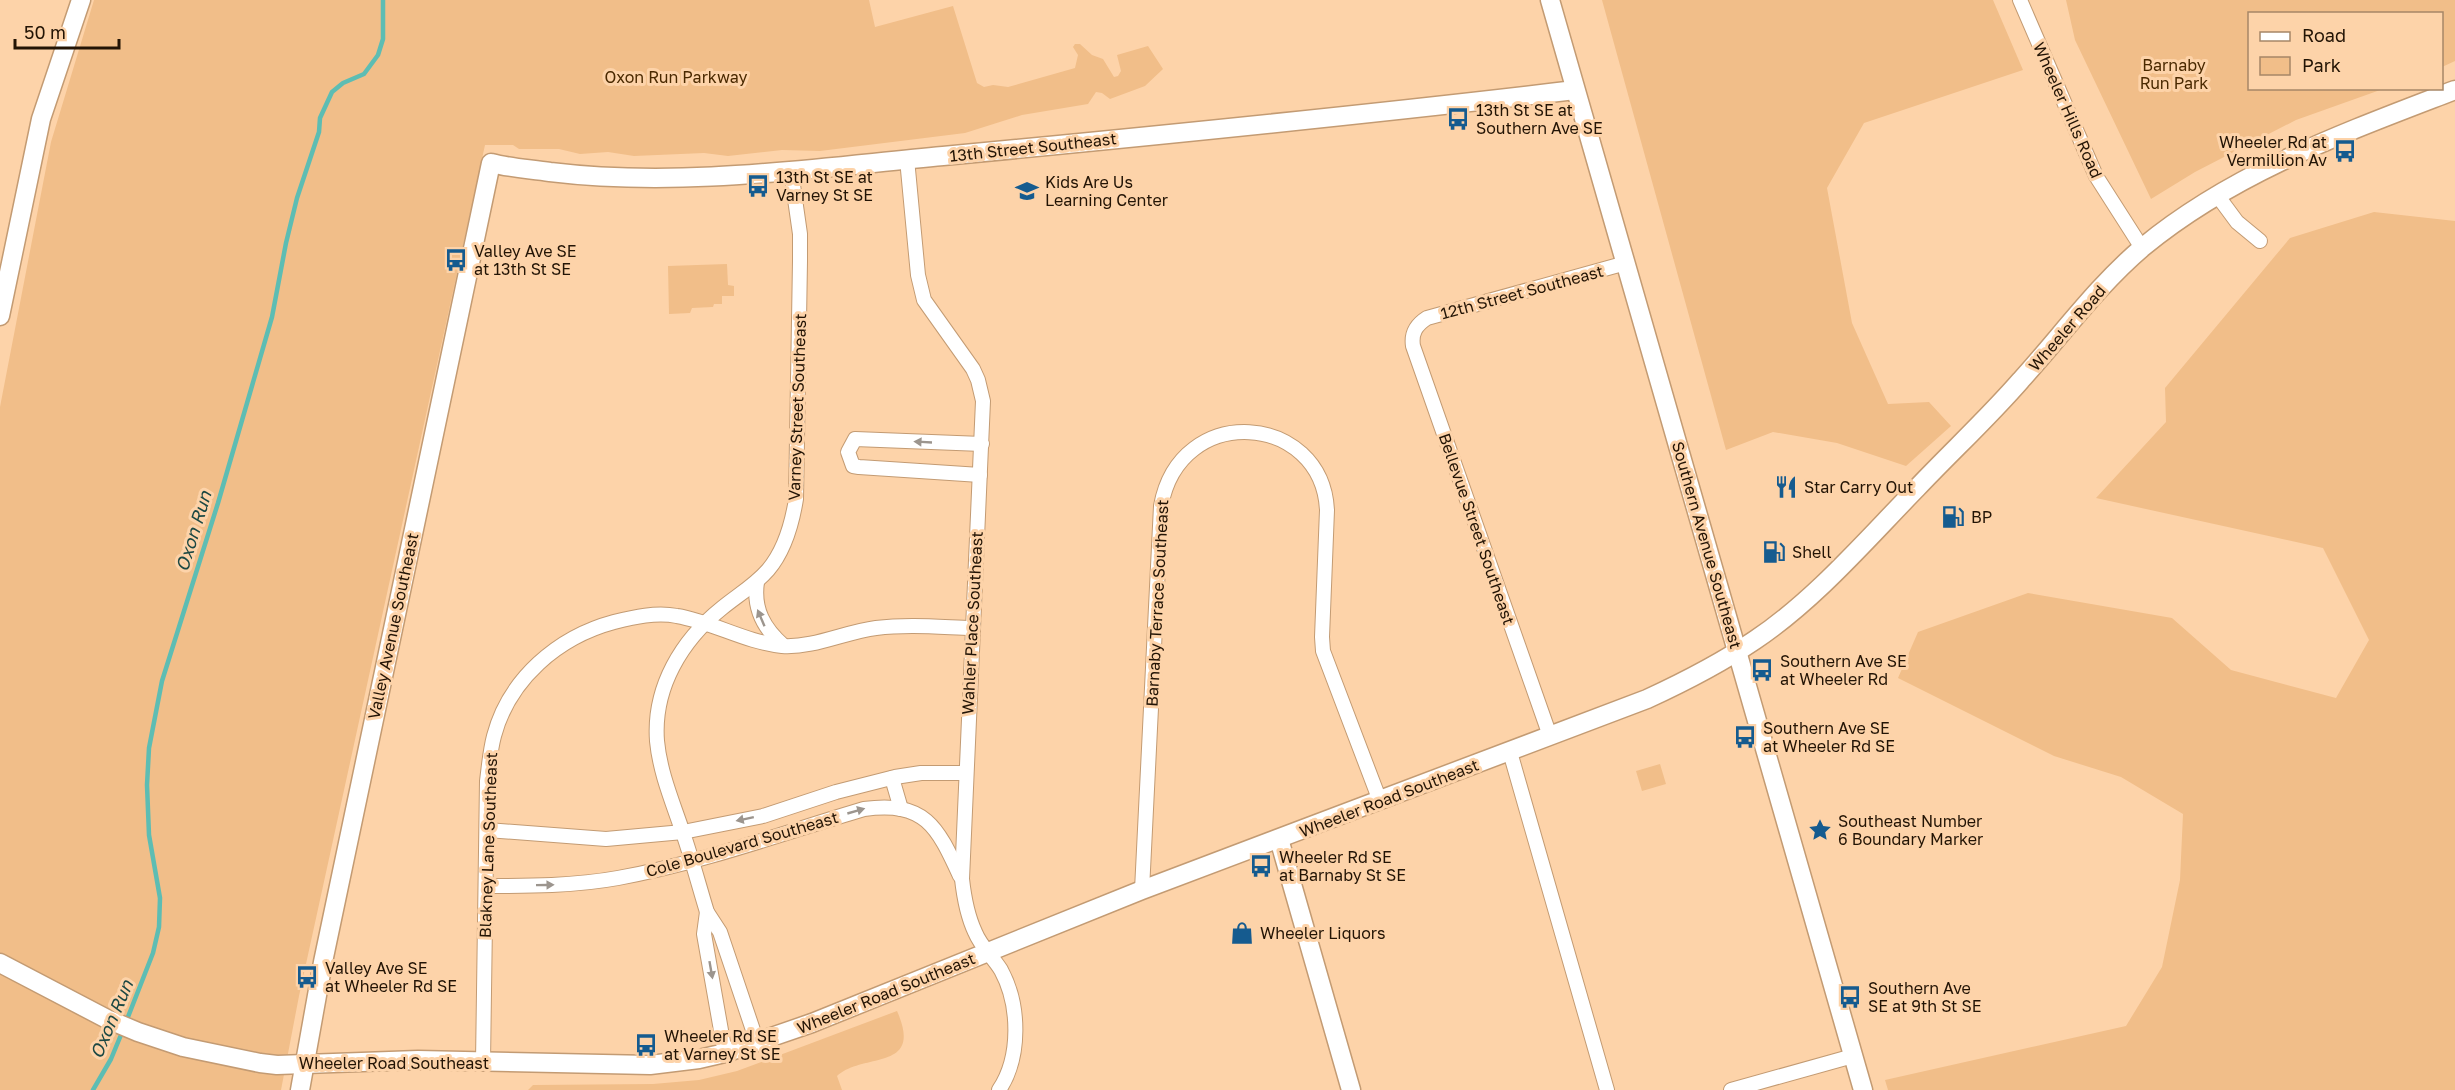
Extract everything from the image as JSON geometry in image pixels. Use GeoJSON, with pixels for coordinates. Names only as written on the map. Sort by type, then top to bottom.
{"type":"FeatureCollection","features":[{"type":"Feature","properties":{"kind":"main road"},"geometry":{"type":"LineString","coordinates":[[0,316],[41,119],[50,86],[81,0]]}},
{"type":"Feature","properties":{"kind":"main road","name":"Southern Avenue Southeast"},"geometry":{"type":"LineString","coordinates":[[1550,0],[1863,1090]]}},
{"type":"Feature","properties":{"kind":"main road","name":"13th Street Southeast"},"geometry":{"type":"LineString","coordinates":[[491,163],[573,175],[622,178],[680,178],[791,171],[1455,105],[1575,90]]}},
{"type":"Feature","properties":{"kind":"main road","name":"Wheeler Road"},"geometry":{"type":"LineString","coordinates":[[1737,651],[1757,639],[1793,610],[1841,565],[2012,391],[2104,285],[2142,248],[2177,221],[2217,195],[2286,158],[2455,90]]}},
{"type":"Feature","properties":{"kind":"main road","name":"Valley Avenue Southeast"},"geometry":{"type":"LineString","coordinates":[[300,1090],[328,939],[491,163]]}},
{"type":"Feature","properties":{"kind":"main road","name":"Wheeler Road Southeast"},"geometry":{"type":"LineString","coordinates":[[0,963],[138,1032],[183,1047],[277,1065],[418,1060],[650,1065],[699,1059],[725,1053],[812,1023],[1142,890],[1550,736],[1676,686],[1737,651]]}},
{"type":"Feature","properties":{"kind":"main road"},"geometry":{"type":"LineString","coordinates":[[1279,839],[1351,1090]]}},
{"type":"Feature","properties":{"kind":"street","name":"Wheeler Hills Road"},"geometry":{"type":"LineString","coordinates":[[2020,0],[2096,176],[2142,248]]}},
{"type":"Feature","properties":{"kind":"street","name":"Wahler Place Southeast"},"geometry":{"type":"LineString","coordinates":[[907,159],[918,274],[924,300],[965,357],[978,380],[983,401],[962,879],[965,905],[972,927],[1006,982],[1014,1020],[1012,1056],[999,1090]]}},
{"type":"Feature","properties":{"kind":"street","name":"Varney Street Southeast"},"geometry":{"type":"LineString","coordinates":[[757,1042],[720,932],[707,912],[661,764],[657,743],[662,694],[670,672],[684,647],[704,623],[769,569],[781,549],[794,514],[800,254],[791,171]]}},
{"type":"Feature","properties":{"kind":"street"},"geometry":{"type":"LineString","coordinates":[[2217,195],[2237,222],[2260,241]]}},
{"type":"Feature","properties":{"kind":"street","name":"12th Street Southeast"},"geometry":{"type":"LineString","coordinates":[[1419,323],[1432,316],[1626,264]]}},
{"type":"Feature","properties":{"kind":"street","name":"Bellevue Street Southeast"},"geometry":{"type":"LineString","coordinates":[[1419,323],[1413,334],[1412,344],[1550,736]]}},
{"type":"Feature","properties":{"kind":"street","name":"Barnaby Terrace Southeast"},"geometry":{"type":"LineString","coordinates":[[1142,890],[1161,506],[1167,484],[1180,462],[1197,447],[1214,438],[1228,433],[1248,431],[1279,439],[1304,457],[1314,470],[1324,490],[1327,510],[1323,651],[1380,801]]}},
{"type":"Feature","properties":{"kind":"street"},"geometry":{"type":"LineString","coordinates":[[980,474],[853,466],[848,452],[855,439],[982,444]]}},
{"type":"Feature","properties":{"kind":"street"},"geometry":{"type":"LineString","coordinates":[[756,582],[757,606],[766,628],[784,646]]}},
{"type":"Feature","properties":{"kind":"street","name":"Blakney Lane Southeast"},"geometry":{"type":"LineString","coordinates":[[483,1062],[487,781],[494,733],[509,699],[535,666],[564,642],[596,627],[629,618],[667,615],[704,623],[754,641],[784,646],[818,643],[875,628],[916,626],[972,628]]}},
{"type":"Feature","properties":{"kind":"street"},"geometry":{"type":"LineString","coordinates":[[1509,752],[1607,1090]]}},
{"type":"Feature","properties":{"kind":"street","name":"Cole Boulevard Southeast"},"geometry":{"type":"LineString","coordinates":[[487,830],[606,839],[683,832],[767,814],[836,792],[892,778],[921,773],[965,773]]}},
{"type":"Feature","properties":{"kind":"street"},"geometry":{"type":"LineString","coordinates":[[892,778],[902,809]]}},
{"type":"Feature","properties":{"kind":"street","name":"Cole Boulevard Southeast"},"geometry":{"type":"LineString","coordinates":[[486,886],[563,885],[618,878],[692,860],[864,809],[890,806],[911,812],[932,825],[944,841],[962,879]]}},
{"type":"Feature","properties":{"kind":"street"},"geometry":{"type":"LineString","coordinates":[[767,814],[776,835]]}},
{"type":"Feature","properties":{"kind":"street","name":"Varney Street Southeast"},"geometry":{"type":"LineString","coordinates":[[707,912],[704,934],[725,1053]]}},
{"type":"Feature","properties":{"kind":"street"},"geometry":{"type":"LineString","coordinates":[[1731,1090],[1852,1056]]}},
{"type":"Feature","properties":{"kind":"green space","name":"Oxon Run Parkway"},"geometry":{"type":"Polygon","coordinates":[[[94,0],[869,0],[875,27],[953,6],[977,83],[984,87],[993,85],[1008,87],[1075,68],[1078,55],[1073,47],[1075,44],[1080,44],[1092,55],[1103,59],[1114,77],[1118,76],[1121,71],[1117,55],[1148,46],[1163,69],[1145,86],[1110,99],[1096,92],[1088,104],[1022,115],[965,133],[820,151],[782,150],[728,156],[704,153],[634,156],[608,152],[580,154],[559,149],[519,149],[513,145],[485,145],[299,996],[281,1090],[0,1090],[0,407],[51,142],[94,0]]]}},
{"type":"Feature","properties":{"kind":"green space"},"geometry":{"type":"Polygon","coordinates":[[[1602,0],[1993,0],[2023,70],[1864,123],[1827,188],[1852,323],[1888,404],[1929,402],[1951,426],[1906,466],[1837,443],[1773,432],[1726,450],[1602,0]]]}},
{"type":"Feature","properties":{"kind":"green space","name":"Barnaby Run Park"},"geometry":{"type":"Polygon","coordinates":[[[2066,0],[2455,0],[2455,61],[2443,67],[2443,12],[2248,12],[2248,90],[2380,90],[2296,120],[2195,172],[2151,199],[2075,40],[2066,0]]]}},
{"type":"Feature","properties":{"kind":"green space"},"geometry":{"type":"Polygon","coordinates":[[[2374,212],[2455,221],[2455,1090],[1888,1090],[1885,1080],[2126,1026],[2162,967],[2180,880],[2183,814],[2121,777],[2054,756],[1898,678],[1918,632],[2028,593],[2172,618],[2231,670],[2336,698],[2369,640],[2323,548],[2096,498],[2166,422],[2165,388],[2290,238],[2374,212]]]}},
{"type":"Feature","properties":{"kind":"green space"},"geometry":{"type":"Polygon","coordinates":[[[727,264],[728,285],[734,286],[734,296],[722,296],[722,304],[714,304],[713,307],[692,308],[690,313],[669,314],[668,266],[727,264]]]}},
{"type":"Feature","properties":{"kind":"green space"},"geometry":{"type":"Polygon","coordinates":[[[1660,764],[1666,784],[1642,791],[1636,771],[1660,764]]]}},
{"type":"Feature","properties":{"kind":"green space"},"geometry":{"type":"Polygon","coordinates":[[[897,1011],[903,1030],[903,1044],[897,1052],[887,1057],[861,1064],[837,1076],[842,1090],[528,1090],[533,1085],[653,1084],[699,1080],[737,1071],[897,1011]]]}},
{"type":"Feature","properties":{"kind":"waterway","name":"Oxon Run"},"geometry":{"type":"LineString","coordinates":[[126,1022],[153,953],[159,927],[160,898],[149,835],[147,785],[149,748],[162,681],[218,503],[272,317],[286,243],[297,198],[319,132],[320,118],[332,92],[343,83],[364,74],[378,55],[383,39],[383,0]]}},
{"type":"Feature","properties":{"kind":"waterway","name":"Oxon Run"},"geometry":{"type":"LineString","coordinates":[[93,1090],[111,1059],[123,1030]]}},
{"type":"Feature","properties":{"kind":"place","name":"13th St SE at Southern Ave SE"},"geometry":{"type":"Point","coordinates":[1458,119]}},
{"type":"Feature","properties":{"kind":"place","name":"Wheeler Rd at Vermillion Av"},"geometry":{"type":"Point","coordinates":[2345,151]}},
{"type":"Feature","properties":{"kind":"place","name":"13th St SE at Varney St SE"},"geometry":{"type":"Point","coordinates":[758,186]}},
{"type":"Feature","properties":{"kind":"place","name":"Kids Are Us Learning Center"},"geometry":{"type":"Point","coordinates":[1027,191]}},
{"type":"Feature","properties":{"kind":"place","name":"Valley Ave SE at 13th St SE"},"geometry":{"type":"Point","coordinates":[456,260]}},
{"type":"Feature","properties":{"kind":"place","name":"Star Carry Out"},"geometry":{"type":"Point","coordinates":[1786,487]}},
{"type":"Feature","properties":{"kind":"place","name":"BP"},"geometry":{"type":"Point","coordinates":[1953,517]}},
{"type":"Feature","properties":{"kind":"place","name":"Shell"},"geometry":{"type":"Point","coordinates":[1774,552]}},
{"type":"Feature","properties":{"kind":"place","name":"Southern Ave SE at Wheeler Rd"},"geometry":{"type":"Point","coordinates":[1762,670]}},
{"type":"Feature","properties":{"kind":"place","name":"Southern Ave SE at Wheeler Rd SE"},"geometry":{"type":"Point","coordinates":[1745,737]}},
{"type":"Feature","properties":{"kind":"place","name":"Southeast Number 6 Boundary Marker"},"geometry":{"type":"Point","coordinates":[1820,830]}},
{"type":"Feature","properties":{"kind":"place","name":"Wheeler Rd SE at Barnaby St SE"},"geometry":{"type":"Point","coordinates":[1261,866]}},
{"type":"Feature","properties":{"kind":"place","name":"Wheeler Liquors"},"geometry":{"type":"Point","coordinates":[1242,933]}},
{"type":"Feature","properties":{"kind":"place","name":"Valley Ave SE at Wheeler Rd SE"},"geometry":{"type":"Point","coordinates":[307,977]}},
{"type":"Feature","properties":{"kind":"place","name":"Southern Ave SE at 9th St SE"},"geometry":{"type":"Point","coordinates":[1850,997]}},
{"type":"Feature","properties":{"kind":"place","name":"Wheeler Rd SE at Varney St SE"},"geometry":{"type":"Point","coordinates":[646,1045]}}]}
